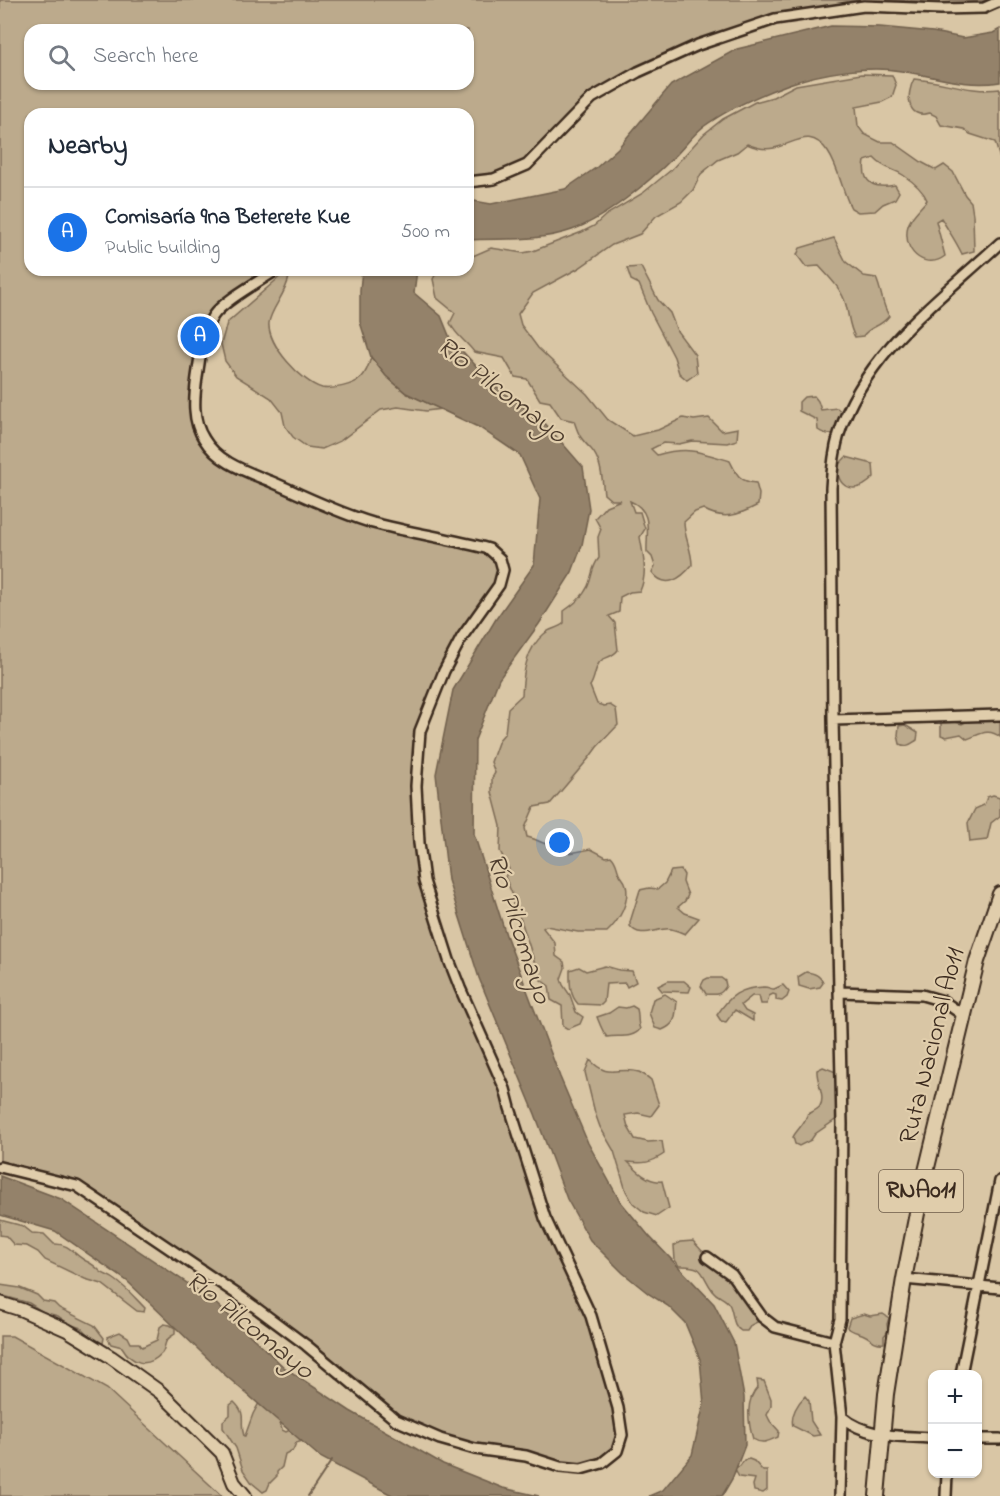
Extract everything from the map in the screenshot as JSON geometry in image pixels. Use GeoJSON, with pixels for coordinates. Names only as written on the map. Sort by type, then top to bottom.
{"type":"FeatureCollection","features":[{"type":"Feature","properties":{"kind":"main road","name":"Ruta Nacional A011"},"geometry":{"type":"LineString","coordinates":[[877,1496],[881,1435],[904,1279],[922,1188],[977,961],[1000,894]]}},
{"type":"Feature","properties":{"kind":"street"},"geometry":{"type":"LineString","coordinates":[[474,181],[494,179],[526,165],[592,98],[638,72],[698,45],[776,19],[864,6],[984,8],[1000,1]]}},
{"type":"Feature","properties":{"kind":"street"},"geometry":{"type":"LineString","coordinates":[[840,1496],[842,1418],[834,1342],[840,1319],[842,1124],[833,720],[831,488],[833,459],[839,435],[860,389],[890,348],[911,323],[1000,243]]}},
{"type":"Feature","properties":{"kind":"street"},"geometry":{"type":"LineString","coordinates":[[0,1167],[77,1186],[244,1299],[306,1345],[396,1420],[457,1444],[475,1449],[526,1456],[560,1467],[581,1469],[602,1463],[617,1451],[622,1436],[618,1408],[591,1316],[545,1218],[505,1089],[449,960],[424,881],[419,843],[416,786],[420,731],[444,671],[462,638],[499,585],[503,570],[500,558],[489,549],[372,522],[335,509],[220,458],[204,441],[195,413],[196,382],[201,355],[214,315],[228,302],[267,276]]}},
{"type":"Feature","properties":{"kind":"street"},"geometry":{"type":"LineString","coordinates":[[833,720],[1000,715]]}},
{"type":"Feature","properties":{"kind":"street"},"geometry":{"type":"LineString","coordinates":[[840,992],[922,995],[943,1001],[963,1015]]}},
{"type":"Feature","properties":{"kind":"street"},"geometry":{"type":"LineString","coordinates":[[962,1370],[1000,1181]]}},
{"type":"Feature","properties":{"kind":"street"},"geometry":{"type":"LineString","coordinates":[[707,1257],[732,1275],[762,1317],[775,1327],[834,1342]]}},
{"type":"Feature","properties":{"kind":"street"},"geometry":{"type":"LineString","coordinates":[[904,1279],[1000,1288]]}},
{"type":"Feature","properties":{"kind":"street"},"geometry":{"type":"LineString","coordinates":[[0,1303],[67,1330],[160,1392],[222,1453],[234,1483],[245,1496]]}},
{"type":"Feature","properties":{"kind":"street"},"geometry":{"type":"LineString","coordinates":[[842,1418],[851,1425],[881,1435],[928,1438]]}},
{"type":"Feature","properties":{"kind":"street"},"geometry":{"type":"LineString","coordinates":[[982,1439],[1000,1439]]}},
{"type":"Feature","properties":{"kind":"street"},"geometry":{"type":"LineString","coordinates":[[946,1496],[948,1478]]}},
{"type":"Feature","properties":{"kind":"shaded area"},"geometry":{"type":"Polygon","coordinates":[[[0,0],[1000,0],[996,4],[864,6],[776,19],[698,45],[592,98],[527,165],[474,180],[474,108],[24,108],[24,276],[268,276],[214,315],[201,355],[198,427],[220,458],[335,509],[489,549],[503,570],[462,637],[420,731],[419,843],[449,960],[505,1089],[534,1186],[591,1316],[622,1435],[617,1451],[581,1469],[477,1449],[396,1420],[306,1345],[77,1186],[0,1167],[0,0]]]}},
{"type":"Feature","properties":{"kind":"shaded area"},"geometry":{"type":"Polygon","coordinates":[[[861,74],[892,75],[896,85],[892,97],[882,102],[856,107],[858,126],[864,134],[880,142],[893,142],[936,170],[944,165],[953,172],[971,202],[974,251],[962,254],[941,218],[936,221],[945,256],[931,261],[918,258],[907,240],[907,232],[911,219],[927,200],[910,180],[874,158],[865,161],[864,169],[867,180],[881,186],[895,185],[899,192],[895,199],[883,204],[875,211],[858,212],[851,208],[832,158],[815,140],[802,139],[767,149],[747,144],[737,152],[718,160],[701,174],[693,190],[681,202],[656,216],[640,234],[612,245],[579,268],[533,293],[518,314],[521,325],[538,348],[587,394],[608,420],[633,436],[658,430],[683,418],[694,420],[709,418],[722,431],[738,428],[737,440],[727,443],[692,441],[679,444],[663,443],[651,449],[657,455],[686,451],[730,461],[739,476],[746,481],[756,483],[759,494],[758,505],[744,512],[724,516],[703,509],[695,512],[684,522],[692,565],[683,575],[673,581],[662,580],[652,572],[655,566],[652,557],[647,552],[646,517],[638,505],[630,501],[634,512],[640,512],[645,529],[640,537],[644,578],[640,591],[630,592],[620,597],[619,612],[609,616],[615,623],[618,650],[600,661],[590,686],[597,704],[610,705],[616,709],[618,725],[550,804],[534,807],[525,828],[527,837],[559,846],[570,853],[591,849],[606,857],[611,856],[626,885],[625,904],[616,922],[607,932],[578,932],[546,926],[543,928],[555,943],[556,956],[564,962],[565,968],[561,979],[563,985],[570,995],[576,1012],[583,1017],[580,1024],[568,1029],[563,1026],[562,1006],[551,1000],[549,986],[541,980],[521,920],[513,905],[513,896],[505,877],[509,869],[500,851],[501,826],[492,792],[492,778],[495,773],[491,762],[499,740],[505,733],[508,708],[522,695],[529,654],[546,632],[564,623],[564,611],[584,594],[588,586],[599,558],[598,537],[601,529],[595,518],[606,506],[621,500],[611,500],[604,494],[601,471],[595,454],[580,436],[574,421],[561,418],[550,402],[540,400],[527,379],[515,377],[504,358],[474,352],[452,328],[450,323],[455,313],[437,298],[433,279],[435,276],[474,276],[474,255],[491,248],[523,253],[533,251],[594,226],[606,215],[643,193],[671,170],[704,134],[723,119],[755,102],[773,97],[796,85],[861,74]]]}},
{"type":"Feature","properties":{"kind":"shaded area"},"geometry":{"type":"Polygon","coordinates":[[[914,79],[968,88],[1000,89],[1000,159],[995,142],[970,134],[964,129],[941,125],[936,116],[930,113],[916,113],[912,109],[909,98],[914,79]]]}},
{"type":"Feature","properties":{"kind":"shaded area"},"geometry":{"type":"Polygon","coordinates":[[[834,238],[846,262],[864,276],[876,278],[889,316],[863,336],[855,337],[844,299],[835,284],[819,266],[806,267],[797,255],[800,248],[834,238]]]}},
{"type":"Feature","properties":{"kind":"shaded area"},"geometry":{"type":"Polygon","coordinates":[[[641,267],[658,300],[670,313],[677,331],[695,355],[697,373],[687,380],[679,373],[674,357],[639,284],[631,280],[627,268],[641,267]]]}},
{"type":"Feature","properties":{"kind":"shaded area"},"geometry":{"type":"Polygon","coordinates":[[[281,276],[289,277],[285,290],[270,318],[270,332],[287,362],[305,379],[322,388],[348,385],[363,376],[371,357],[386,376],[406,393],[441,409],[426,411],[398,407],[381,410],[340,441],[322,449],[307,447],[293,437],[285,426],[282,412],[271,398],[236,376],[225,361],[221,344],[227,323],[281,276]]]}},
{"type":"Feature","properties":{"kind":"shaded area"},"geometry":{"type":"Polygon","coordinates":[[[814,396],[821,410],[837,408],[843,413],[841,431],[830,434],[821,432],[818,430],[817,420],[799,411],[799,402],[804,397],[814,396]]]}},
{"type":"Feature","properties":{"kind":"shaded area"},"geometry":{"type":"Polygon","coordinates":[[[846,457],[873,464],[874,477],[856,488],[845,486],[838,475],[837,466],[846,457]]]}},
{"type":"Feature","properties":{"kind":"shaded area"},"geometry":{"type":"Polygon","coordinates":[[[986,717],[995,717],[1000,721],[1000,737],[987,732],[967,739],[961,734],[946,737],[941,735],[941,722],[952,721],[962,724],[969,720],[982,722],[986,717]]]}},
{"type":"Feature","properties":{"kind":"shaded area"},"geometry":{"type":"Polygon","coordinates":[[[905,725],[918,733],[917,740],[909,745],[900,744],[898,735],[899,726],[905,725]]]}},
{"type":"Feature","properties":{"kind":"shaded area"},"geometry":{"type":"Polygon","coordinates":[[[993,795],[1000,797],[1000,816],[991,823],[987,840],[970,842],[968,823],[975,809],[984,805],[987,797],[993,795]]]}},
{"type":"Feature","properties":{"kind":"shaded area"},"geometry":{"type":"Polygon","coordinates":[[[681,870],[688,895],[678,907],[685,913],[699,918],[685,934],[671,929],[644,933],[634,930],[630,922],[640,890],[658,889],[665,883],[671,871],[681,870]]]}},
{"type":"Feature","properties":{"kind":"shaded area"},"geometry":{"type":"Polygon","coordinates":[[[605,966],[632,971],[636,982],[627,987],[625,983],[606,984],[604,1002],[601,1005],[578,1004],[572,992],[570,970],[579,967],[586,971],[605,966]]]}},
{"type":"Feature","properties":{"kind":"shaded area"},"geometry":{"type":"Polygon","coordinates":[[[806,972],[820,978],[823,983],[820,987],[809,989],[799,986],[798,977],[806,972]]]}},
{"type":"Feature","properties":{"kind":"shaded area"},"geometry":{"type":"Polygon","coordinates":[[[708,978],[721,978],[725,981],[726,986],[718,994],[706,994],[701,986],[708,978]]]}},
{"type":"Feature","properties":{"kind":"shaded area"},"geometry":{"type":"Polygon","coordinates":[[[668,981],[684,981],[691,987],[689,992],[662,991],[658,986],[668,981]]]}},
{"type":"Feature","properties":{"kind":"shaded area"},"geometry":{"type":"Polygon","coordinates":[[[783,985],[789,992],[782,1001],[776,1000],[776,995],[773,994],[769,996],[767,1004],[761,1004],[759,996],[752,996],[741,1005],[745,1011],[753,1015],[753,1021],[735,1010],[726,1022],[721,1021],[717,1015],[726,1002],[742,991],[764,987],[774,989],[783,985]]]}},
{"type":"Feature","properties":{"kind":"shaded area"},"geometry":{"type":"Polygon","coordinates":[[[665,994],[677,1002],[673,1022],[662,1030],[655,1028],[649,1013],[653,999],[665,994]]]}},
{"type":"Feature","properties":{"kind":"shaded area"},"geometry":{"type":"Polygon","coordinates":[[[632,1006],[637,1009],[640,1029],[629,1035],[607,1037],[597,1017],[618,1007],[632,1006]]]}},
{"type":"Feature","properties":{"kind":"shaded area"},"geometry":{"type":"Polygon","coordinates":[[[590,1060],[608,1071],[639,1072],[651,1080],[659,1105],[651,1116],[638,1113],[625,1115],[628,1127],[635,1139],[648,1142],[662,1141],[664,1154],[647,1162],[628,1162],[648,1178],[662,1181],[669,1208],[657,1216],[644,1212],[633,1203],[626,1191],[614,1151],[595,1113],[585,1072],[590,1060]]]}},
{"type":"Feature","properties":{"kind":"shaded area"},"geometry":{"type":"Polygon","coordinates":[[[823,1067],[836,1072],[839,1078],[838,1118],[815,1134],[811,1140],[799,1146],[795,1144],[793,1137],[807,1115],[818,1109],[822,1102],[817,1070],[823,1067]]]}},
{"type":"Feature","properties":{"kind":"shaded area"},"geometry":{"type":"Polygon","coordinates":[[[0,1220],[23,1226],[32,1233],[44,1234],[54,1244],[68,1247],[122,1286],[145,1308],[144,1312],[137,1311],[102,1284],[85,1279],[45,1260],[38,1252],[27,1246],[14,1245],[6,1236],[0,1235],[0,1220]]]}},
{"type":"Feature","properties":{"kind":"shaded area"},"geometry":{"type":"Polygon","coordinates":[[[693,1241],[702,1251],[731,1269],[753,1294],[760,1306],[763,1319],[751,1325],[747,1331],[741,1331],[736,1326],[728,1303],[713,1291],[698,1269],[679,1266],[675,1260],[674,1246],[680,1242],[693,1241]]]}},
{"type":"Feature","properties":{"kind":"shaded area"},"geometry":{"type":"Polygon","coordinates":[[[0,1285],[20,1288],[37,1295],[43,1301],[54,1303],[59,1308],[94,1325],[104,1338],[103,1343],[96,1343],[81,1328],[69,1324],[58,1316],[43,1312],[29,1303],[0,1295],[0,1285]]]}},
{"type":"Feature","properties":{"kind":"shaded area"},"geometry":{"type":"Polygon","coordinates":[[[864,1314],[870,1316],[883,1314],[889,1318],[884,1343],[876,1342],[847,1327],[850,1318],[864,1314]]]}},
{"type":"Feature","properties":{"kind":"shaded area"},"geometry":{"type":"Polygon","coordinates":[[[164,1324],[175,1328],[175,1334],[167,1340],[162,1353],[145,1363],[135,1361],[122,1347],[111,1344],[107,1337],[120,1332],[128,1337],[131,1343],[139,1343],[142,1347],[157,1340],[160,1327],[164,1324]]]}},
{"type":"Feature","properties":{"kind":"shaded area"},"geometry":{"type":"Polygon","coordinates":[[[0,1336],[12,1336],[107,1389],[222,1496],[0,1496],[0,1336]]]}},
{"type":"Feature","properties":{"kind":"shaded area"},"geometry":{"type":"Polygon","coordinates":[[[757,1380],[764,1381],[771,1399],[767,1415],[779,1431],[778,1437],[766,1442],[753,1439],[750,1426],[749,1405],[758,1387],[757,1380]]]}},
{"type":"Feature","properties":{"kind":"shaded area"},"geometry":{"type":"Polygon","coordinates":[[[805,1396],[809,1401],[811,1421],[820,1435],[813,1436],[793,1426],[797,1406],[805,1396]]]}},
{"type":"Feature","properties":{"kind":"shaded area"},"geometry":{"type":"Polygon","coordinates":[[[266,1401],[276,1407],[282,1430],[286,1432],[292,1429],[306,1440],[296,1443],[293,1450],[285,1454],[277,1476],[263,1492],[252,1483],[243,1470],[236,1448],[223,1428],[223,1421],[230,1415],[230,1405],[234,1402],[241,1411],[245,1436],[259,1403],[266,1401]]]}},
{"type":"Feature","properties":{"kind":"shaded area"},"geometry":{"type":"Polygon","coordinates":[[[749,1459],[763,1471],[767,1471],[767,1490],[763,1493],[754,1491],[755,1479],[739,1477],[734,1468],[749,1459]]]}},
{"type":"Feature","properties":{"kind":"water"},"geometry":{"type":"Polygon","coordinates":[[[831,26],[880,27],[933,32],[963,38],[993,33],[1000,29],[1000,82],[975,84],[888,69],[845,71],[802,80],[755,97],[713,120],[699,130],[640,188],[613,208],[585,224],[559,234],[546,236],[474,240],[474,201],[491,204],[565,189],[597,167],[618,148],[671,85],[737,49],[831,26]]]}},
{"type":"Feature","properties":{"kind":"water","name":"Río Pilcomayo"},"geometry":{"type":"Polygon","coordinates":[[[361,276],[416,276],[414,293],[441,316],[450,338],[494,385],[543,421],[583,467],[589,509],[582,545],[572,572],[539,624],[499,679],[475,740],[474,834],[506,935],[560,1077],[588,1143],[620,1201],[649,1236],[714,1304],[734,1343],[744,1397],[745,1445],[732,1479],[722,1496],[649,1496],[663,1490],[692,1455],[704,1404],[700,1359],[685,1323],[668,1306],[623,1273],[590,1240],[567,1199],[479,978],[448,880],[436,774],[453,690],[496,619],[534,565],[540,499],[520,455],[480,428],[406,393],[386,376],[371,357],[360,322],[361,276]]]}},
{"type":"Feature","properties":{"kind":"water"},"geometry":{"type":"Polygon","coordinates":[[[0,1176],[61,1199],[211,1299],[285,1368],[350,1411],[443,1464],[503,1488],[539,1496],[394,1496],[320,1457],[225,1375],[127,1281],[55,1231],[0,1215],[0,1176]]]}},
{"type":"Feature","properties":{"kind":"waterway"},"geometry":{"type":"LineString","coordinates":[[308,1496],[332,1460]]}},
{"type":"Feature","properties":{"kind":"place","name":"Comisaría 9na Beterete Kue"},"geometry":{"type":"Point","coordinates":[200,336]}}]}
